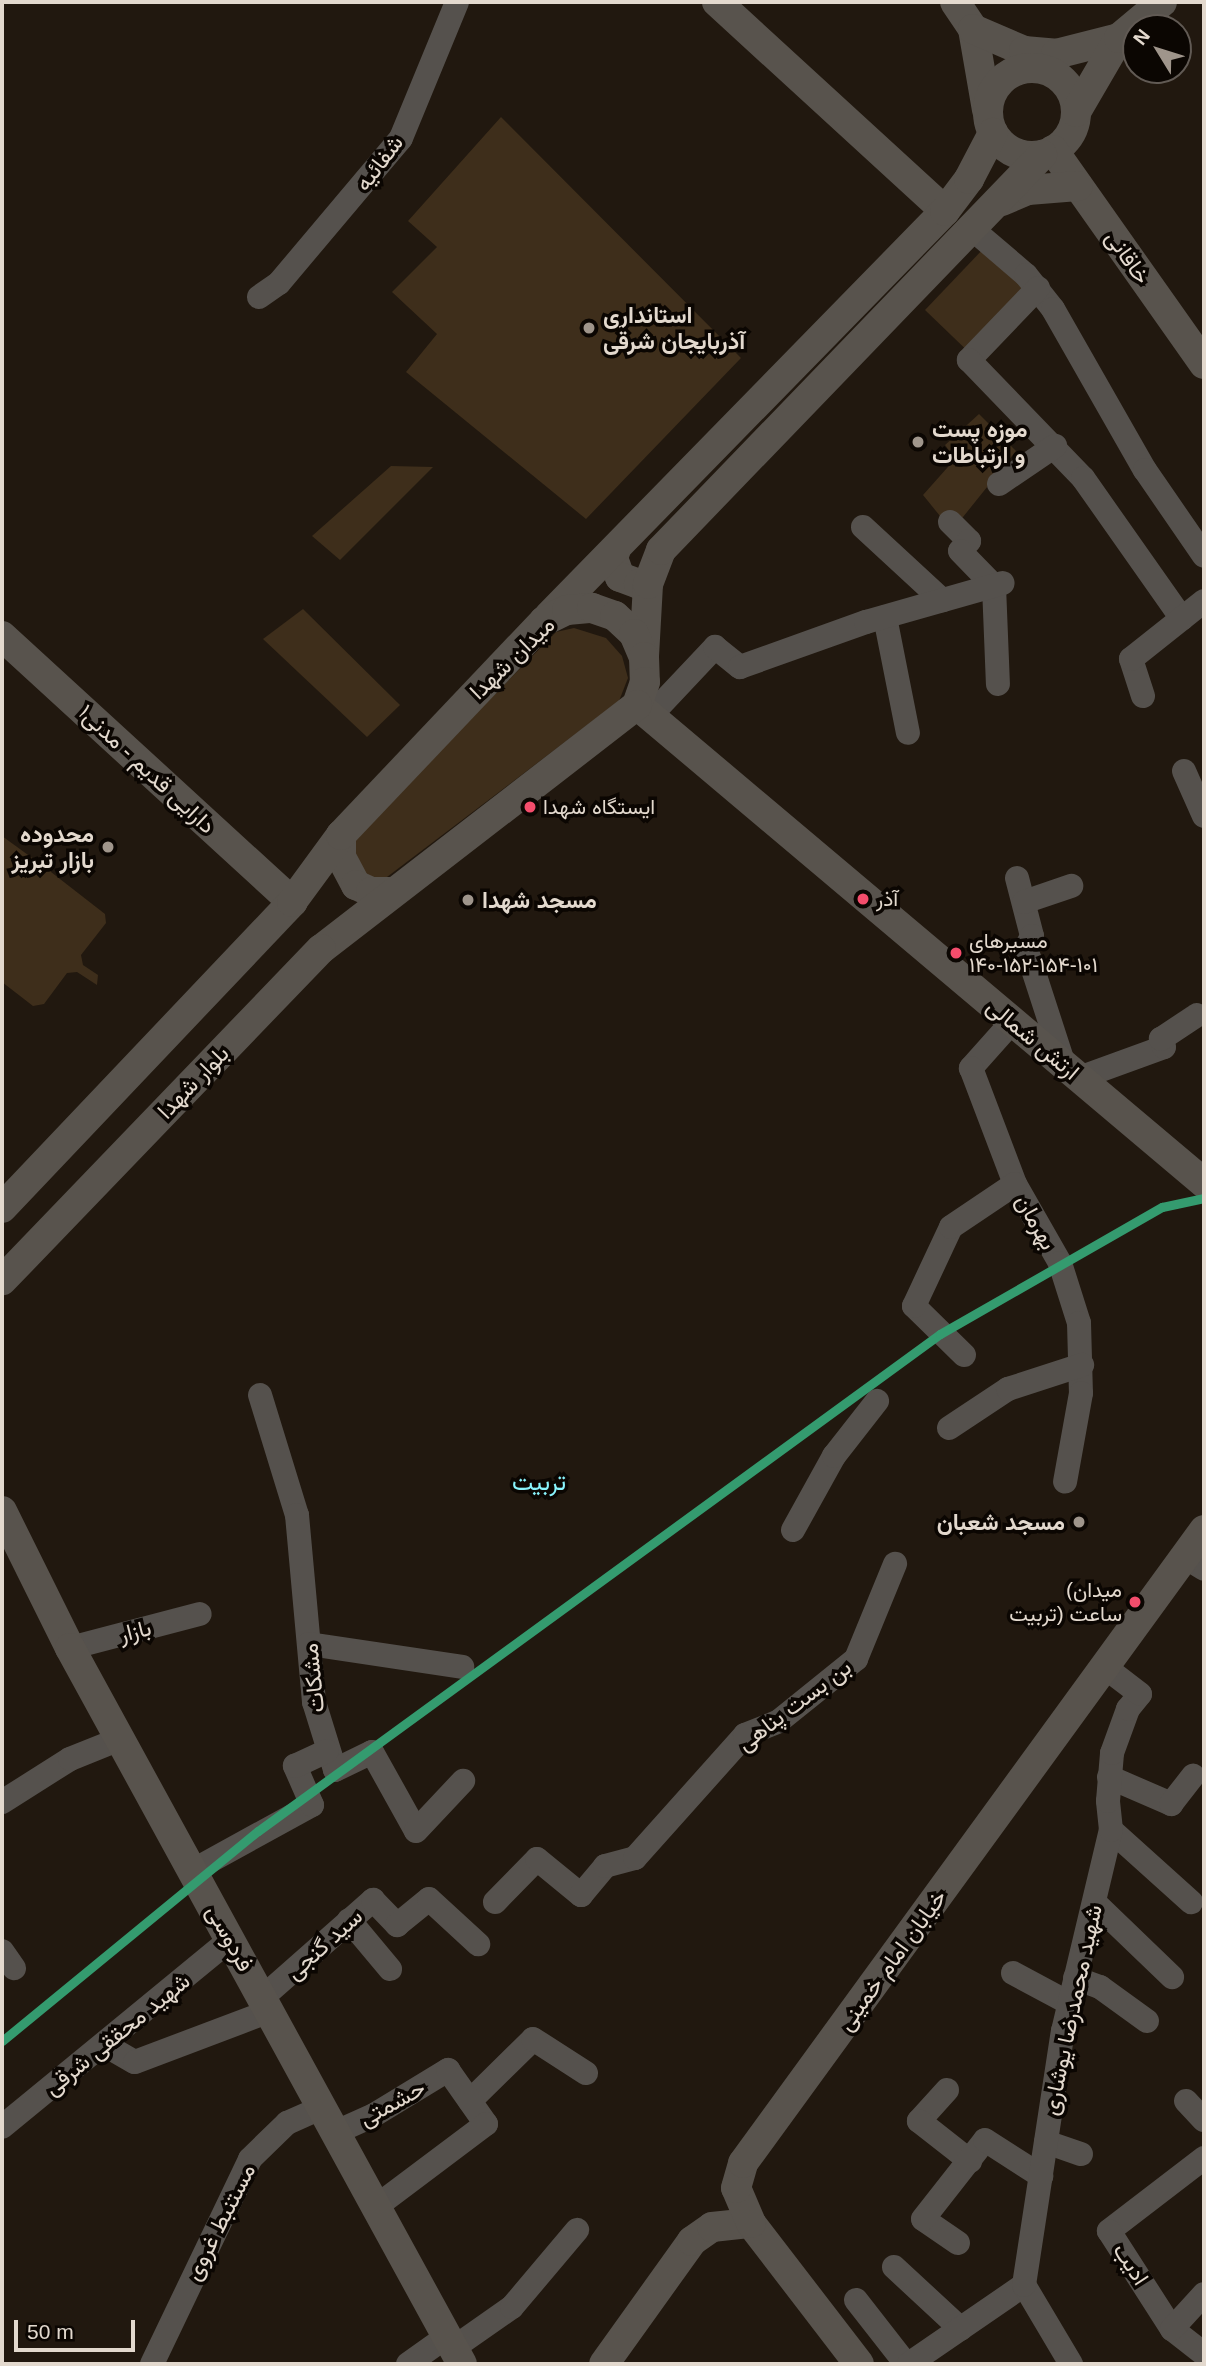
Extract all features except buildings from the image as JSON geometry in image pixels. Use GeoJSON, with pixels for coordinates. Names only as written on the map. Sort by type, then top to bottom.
{"type":"FeatureCollection","features":[{"type":"Feature","properties":{"kind":"main road"},"geometry":{"type":"LineString","coordinates":[[718,2],[945,211]]}},
{"type":"Feature","properties":{"kind":"main road"},"geometry":{"type":"LineString","coordinates":[[955,2],[974,29],[990,122],[1009,150],[1048,153]]}},
{"type":"Feature","properties":{"kind":"main road"},"geometry":{"type":"LineString","coordinates":[[341,835],[341,857],[356,885],[371,892],[392,892],[643,711],[649,581],[662,550],[684,522],[995,203],[1070,134],[1076,112],[1119,38],[1162,2]]}},
{"type":"Feature","properties":{"kind":"main road"},"geometry":{"type":"LineString","coordinates":[[974,29],[1024,51],[1056,54],[1119,38]]}},
{"type":"Feature","properties":{"kind":"main road"},"geometry":{"type":"LineString","coordinates":[[544,621],[945,211],[970,180],[1001,80],[1032,67],[1063,81],[1076,112]]}},
{"type":"Feature","properties":{"kind":"main road","name":"خاقانی"},"geometry":{"type":"LineString","coordinates":[[1048,153],[1078,186],[1204,364]]}},
{"type":"Feature","properties":{"kind":"main road"},"geometry":{"type":"LineString","coordinates":[[995,203],[1028,190],[1078,186]]}},
{"type":"Feature","properties":{"kind":"main road"},"geometry":{"type":"LineString","coordinates":[[616,549],[613,558],[620,577],[629,583],[649,581]]}},
{"type":"Feature","properties":{"kind":"main road","name":"میدان شهدا"},"geometry":{"type":"LineString","coordinates":[[341,835],[544,621],[579,609],[615,616],[634,634],[644,656]]}},
{"type":"Feature","properties":{"kind":"main road","name":"دارایی قدیم - مدنی۱"},"geometry":{"type":"LineString","coordinates":[[2,636],[292,902]]}},
{"type":"Feature","properties":{"kind":"main road","name":"ارتش شمالی"},"geometry":{"type":"LineString","coordinates":[[643,711],[1204,1183]]}},
{"type":"Feature","properties":{"kind":"main road"},"geometry":{"type":"LineString","coordinates":[[2,1208],[292,902],[341,835]]}},
{"type":"Feature","properties":{"kind":"main road","name":"بلوار شهدا"},"geometry":{"type":"LineString","coordinates":[[2,1280],[321,948],[392,892]]}},
{"type":"Feature","properties":{"kind":"main road","name":"فردوسی"},"geometry":{"type":"LineString","coordinates":[[2,1511],[70,1648],[267,2004],[327,2121],[453,2350]]}},
{"type":"Feature","properties":{"kind":"main road","name":"خیابان امام خمینی"},"geometry":{"type":"LineString","coordinates":[[859,2364],[751,2223],[736,2188],[743,2163],[1105,1668],[1195,1563],[1204,1530]]}},
{"type":"Feature","properties":{"kind":"main road"},"geometry":{"type":"LineString","coordinates":[[604,2364],[692,2241],[712,2227],[751,2223]]}},
{"type":"Feature","properties":{"kind":"street","name":"شفائیه"},"geometry":{"type":"LineString","coordinates":[[259,297],[279,283],[401,138],[457,2]]}},
{"type":"Feature","properties":{"kind":"street"},"geometry":{"type":"LineString","coordinates":[[971,228],[1038,288],[1069,331],[1145,470],[1204,556]]}},
{"type":"Feature","properties":{"kind":"street"},"geometry":{"type":"LineString","coordinates":[[1038,288],[969,360],[1055,446],[1103,503],[1182,619]]}},
{"type":"Feature","properties":{"kind":"street"},"geometry":{"type":"LineString","coordinates":[[999,484],[1055,446]]}},
{"type":"Feature","properties":{"kind":"street"},"geometry":{"type":"LineString","coordinates":[[950,522],[969,541],[960,551],[998,584],[999,684]]}},
{"type":"Feature","properties":{"kind":"street"},"geometry":{"type":"LineString","coordinates":[[863,527],[942,600]]}},
{"type":"Feature","properties":{"kind":"street"},"geometry":{"type":"LineString","coordinates":[[643,711],[715,647],[740,667],[886,617],[998,584]]}},
{"type":"Feature","properties":{"kind":"street"},"geometry":{"type":"LineString","coordinates":[[1143,696],[1131,659],[1204,601]]}},
{"type":"Feature","properties":{"kind":"street"},"geometry":{"type":"LineString","coordinates":[[886,617],[908,733]]}},
{"type":"Feature","properties":{"kind":"street"},"geometry":{"type":"LineString","coordinates":[[1184,771],[1204,816]]}},
{"type":"Feature","properties":{"kind":"street"},"geometry":{"type":"LineString","coordinates":[[1017,878],[1032,936],[1026,948],[1071,1072],[1164,1047],[1161,1039],[1196,1015]]}},
{"type":"Feature","properties":{"kind":"street"},"geometry":{"type":"LineString","coordinates":[[1024,902],[1072,886]]}},
{"type":"Feature","properties":{"kind":"street","name":"بهرمان"},"geometry":{"type":"LineString","coordinates":[[1012,1021],[971,1068],[1014,1184],[1072,1295],[1082,1365],[1077,1424],[1065,1482]]}},
{"type":"Feature","properties":{"kind":"street"},"geometry":{"type":"LineString","coordinates":[[964,1355],[914,1306],[951,1227],[1014,1184]]}},
{"type":"Feature","properties":{"kind":"street"},"geometry":{"type":"LineString","coordinates":[[949,1428],[985,1400],[1008,1389],[1082,1365]]}},
{"type":"Feature","properties":{"kind":"street","name":"مشکات"},"geometry":{"type":"LineString","coordinates":[[260,1395],[297,1514],[314,1702],[327,1751]]}},
{"type":"Feature","properties":{"kind":"street"},"geometry":{"type":"LineString","coordinates":[[793,1530],[834,1456],[877,1401]]}},
{"type":"Feature","properties":{"kind":"street","name":"بن بست پناهی"},"geometry":{"type":"LineString","coordinates":[[495,1902],[537,1859],[581,1895],[605,1866],[635,1858],[746,1735],[779,1721],[856,1659],[895,1564]]}},
{"type":"Feature","properties":{"kind":"street","name":"بازار"},"geometry":{"type":"LineString","coordinates":[[70,1648],[201,1614]]}},
{"type":"Feature","properties":{"kind":"street"},"geometry":{"type":"LineString","coordinates":[[309,1644],[462,1667]]}},
{"type":"Feature","properties":{"kind":"street","name":"شهید محمدرضا یوشاری"},"geometry":{"type":"LineString","coordinates":[[1024,2285],[1069,2003],[1111,1830],[1109,1777],[1112,1753],[1128,1709],[1140,1694],[1105,1668]]}},
{"type":"Feature","properties":{"kind":"street"},"geometry":{"type":"LineString","coordinates":[[2,1802],[70,1759],[120,1739]]}},
{"type":"Feature","properties":{"kind":"street"},"geometry":{"type":"LineString","coordinates":[[192,1871],[312,1805],[295,1766],[327,1751],[335,1770],[372,1752],[416,1831],[463,1781]]}},
{"type":"Feature","properties":{"kind":"street"},"geometry":{"type":"LineString","coordinates":[[1109,1777],[1171,1804],[1193,1776]]}},
{"type":"Feature","properties":{"kind":"street"},"geometry":{"type":"LineString","coordinates":[[1111,1830],[1191,1902]]}},
{"type":"Feature","properties":{"kind":"street","name":"سید گنجی"},"geometry":{"type":"LineString","coordinates":[[105,2045],[135,2062],[267,2004],[349,1920],[373,1900],[397,1925],[429,1899],[478,1944]]}},
{"type":"Feature","properties":{"kind":"street"},"geometry":{"type":"LineString","coordinates":[[1095,1903],[1172,1977]]}},
{"type":"Feature","properties":{"kind":"street"},"geometry":{"type":"LineString","coordinates":[[349,1920],[390,1969]]}},
{"type":"Feature","properties":{"kind":"street","name":"شهید محققی شرقی"},"geometry":{"type":"LineString","coordinates":[[2,2127],[231,1939]]}},
{"type":"Feature","properties":{"kind":"street"},"geometry":{"type":"LineString","coordinates":[[1013,1973],[1069,2003]]}},
{"type":"Feature","properties":{"kind":"street"},"geometry":{"type":"LineString","coordinates":[[1076,1978],[1100,1987],[1147,2021]]}},
{"type":"Feature","properties":{"kind":"street"},"geometry":{"type":"LineString","coordinates":[[374,2208],[486,2124],[470,2101],[533,2039],[586,2073]]}},
{"type":"Feature","properties":{"kind":"street","name":"حشمتی"},"geometry":{"type":"LineString","coordinates":[[327,2121],[374,2115],[448,2070],[470,2101]]}},
{"type":"Feature","properties":{"kind":"street"},"geometry":{"type":"LineString","coordinates":[[947,2090],[919,2121],[970,2161]]}},
{"type":"Feature","properties":{"kind":"street"},"geometry":{"type":"LineString","coordinates":[[1186,2101],[1204,2120]]}},
{"type":"Feature","properties":{"kind":"street","name":"مستنبط غروی"},"geometry":{"type":"LineString","coordinates":[[152,2364],[250,2159],[288,2123],[327,2121]]}},
{"type":"Feature","properties":{"kind":"street"},"geometry":{"type":"LineString","coordinates":[[958,2243],[923,2219],[985,2140],[1041,2176]]}},
{"type":"Feature","properties":{"kind":"street"},"geometry":{"type":"LineString","coordinates":[[1046,2142],[1081,2154]]}},
{"type":"Feature","properties":{"kind":"street","name":"ادیب"},"geometry":{"type":"LineString","coordinates":[[1204,2158],[1109,2231],[1172,2329],[1204,2354]]}},
{"type":"Feature","properties":{"kind":"street"},"geometry":{"type":"LineString","coordinates":[[408,2364],[453,2350],[512,2307],[577,2230]]}},
{"type":"Feature","properties":{"kind":"street"},"geometry":{"type":"LineString","coordinates":[[894,2267],[961,2329]]}},
{"type":"Feature","properties":{"kind":"street"},"geometry":{"type":"LineString","coordinates":[[856,2300],[908,2364],[1024,2285],[1071,2364]]}},
{"type":"Feature","properties":{"kind":"street"},"geometry":{"type":"LineString","coordinates":[[1172,2329],[1204,2294]]}},
{"type":"Feature","properties":{"kind":"shaded area"},"geometry":{"type":"Polygon","coordinates":[[[501,117],[741,358],[586,519],[406,372],[437,334],[392,292],[437,247],[408,221],[501,117]]]}},
{"type":"Feature","properties":{"kind":"shaded area"},"geometry":{"type":"Polygon","coordinates":[[[985,247],[1038,301],[978,361],[925,310],[985,247]]]}},
{"type":"Feature","properties":{"kind":"shaded area"},"geometry":{"type":"Polygon","coordinates":[[[979,414],[1016,451],[959,522],[940,516],[923,495],[955,459],[945,445],[979,414]]]}},
{"type":"Feature","properties":{"kind":"shaded area"},"geometry":{"type":"Polygon","coordinates":[[[391,466],[433,467],[340,560],[312,536],[391,466]]]}},
{"type":"Feature","properties":{"kind":"shaded area"},"geometry":{"type":"Polygon","coordinates":[[[303,609],[400,705],[367,737],[263,639],[303,609]]]}},
{"type":"Feature","properties":{"kind":"shaded area"},"geometry":{"type":"Polygon","coordinates":[[[574,628],[606,638],[622,656],[628,678],[619,701],[383,880],[362,876],[350,841],[556,632],[574,628]]]}},
{"type":"Feature","properties":{"kind":"shaded area"},"geometry":{"type":"Polygon","coordinates":[[[2,836],[35,860],[42,858],[50,865],[51,872],[105,914],[106,923],[81,955],[83,965],[98,975],[97,985],[77,972],[67,973],[44,1004],[33,1006],[2,982],[2,836]]]}},
{"type":"Feature","properties":{"kind":"transit line"},"geometry":{"type":"LineString","coordinates":[[2,2041],[258,1831],[940,1334],[1162,1207],[1204,1198]]}},
{"type":"Feature","properties":{"kind":"place","name":"استانداری آذربایجان شرقی"},"geometry":{"type":"Point","coordinates":[589,328]}},
{"type":"Feature","properties":{"kind":"place","name":"موزه پست و ارتباطات"},"geometry":{"type":"Point","coordinates":[918,442]}},
{"type":"Feature","properties":{"kind":"place","name":"ایستگاه شهدا"},"geometry":{"type":"Point","coordinates":[530,807]}},
{"type":"Feature","properties":{"kind":"place","name":"محدوده بازار تبریز"},"geometry":{"type":"Point","coordinates":[108,847]}},
{"type":"Feature","properties":{"kind":"place","name":"آذر"},"geometry":{"type":"Point","coordinates":[863,899]}},
{"type":"Feature","properties":{"kind":"place","name":"مسجد شهدا"},"geometry":{"type":"Point","coordinates":[468,900]}},
{"type":"Feature","properties":{"kind":"place","name":"مسیرهای ۱۴۰-۱۵۲-۱۵۴-۱۰۱"},"geometry":{"type":"Point","coordinates":[956,953]}},
{"type":"Feature","properties":{"kind":"place","name":"مسجد شعبان"},"geometry":{"type":"Point","coordinates":[1079,1522]}},
{"type":"Feature","properties":{"kind":"place","name":"(میدان ساعت (تربیت"},"geometry":{"type":"Point","coordinates":[1135,1602]}},
{"type":"Feature","properties":{"kind":"district","name":"تربیت"},"geometry":{"type":"Point","coordinates":[539,1482]}}]}
